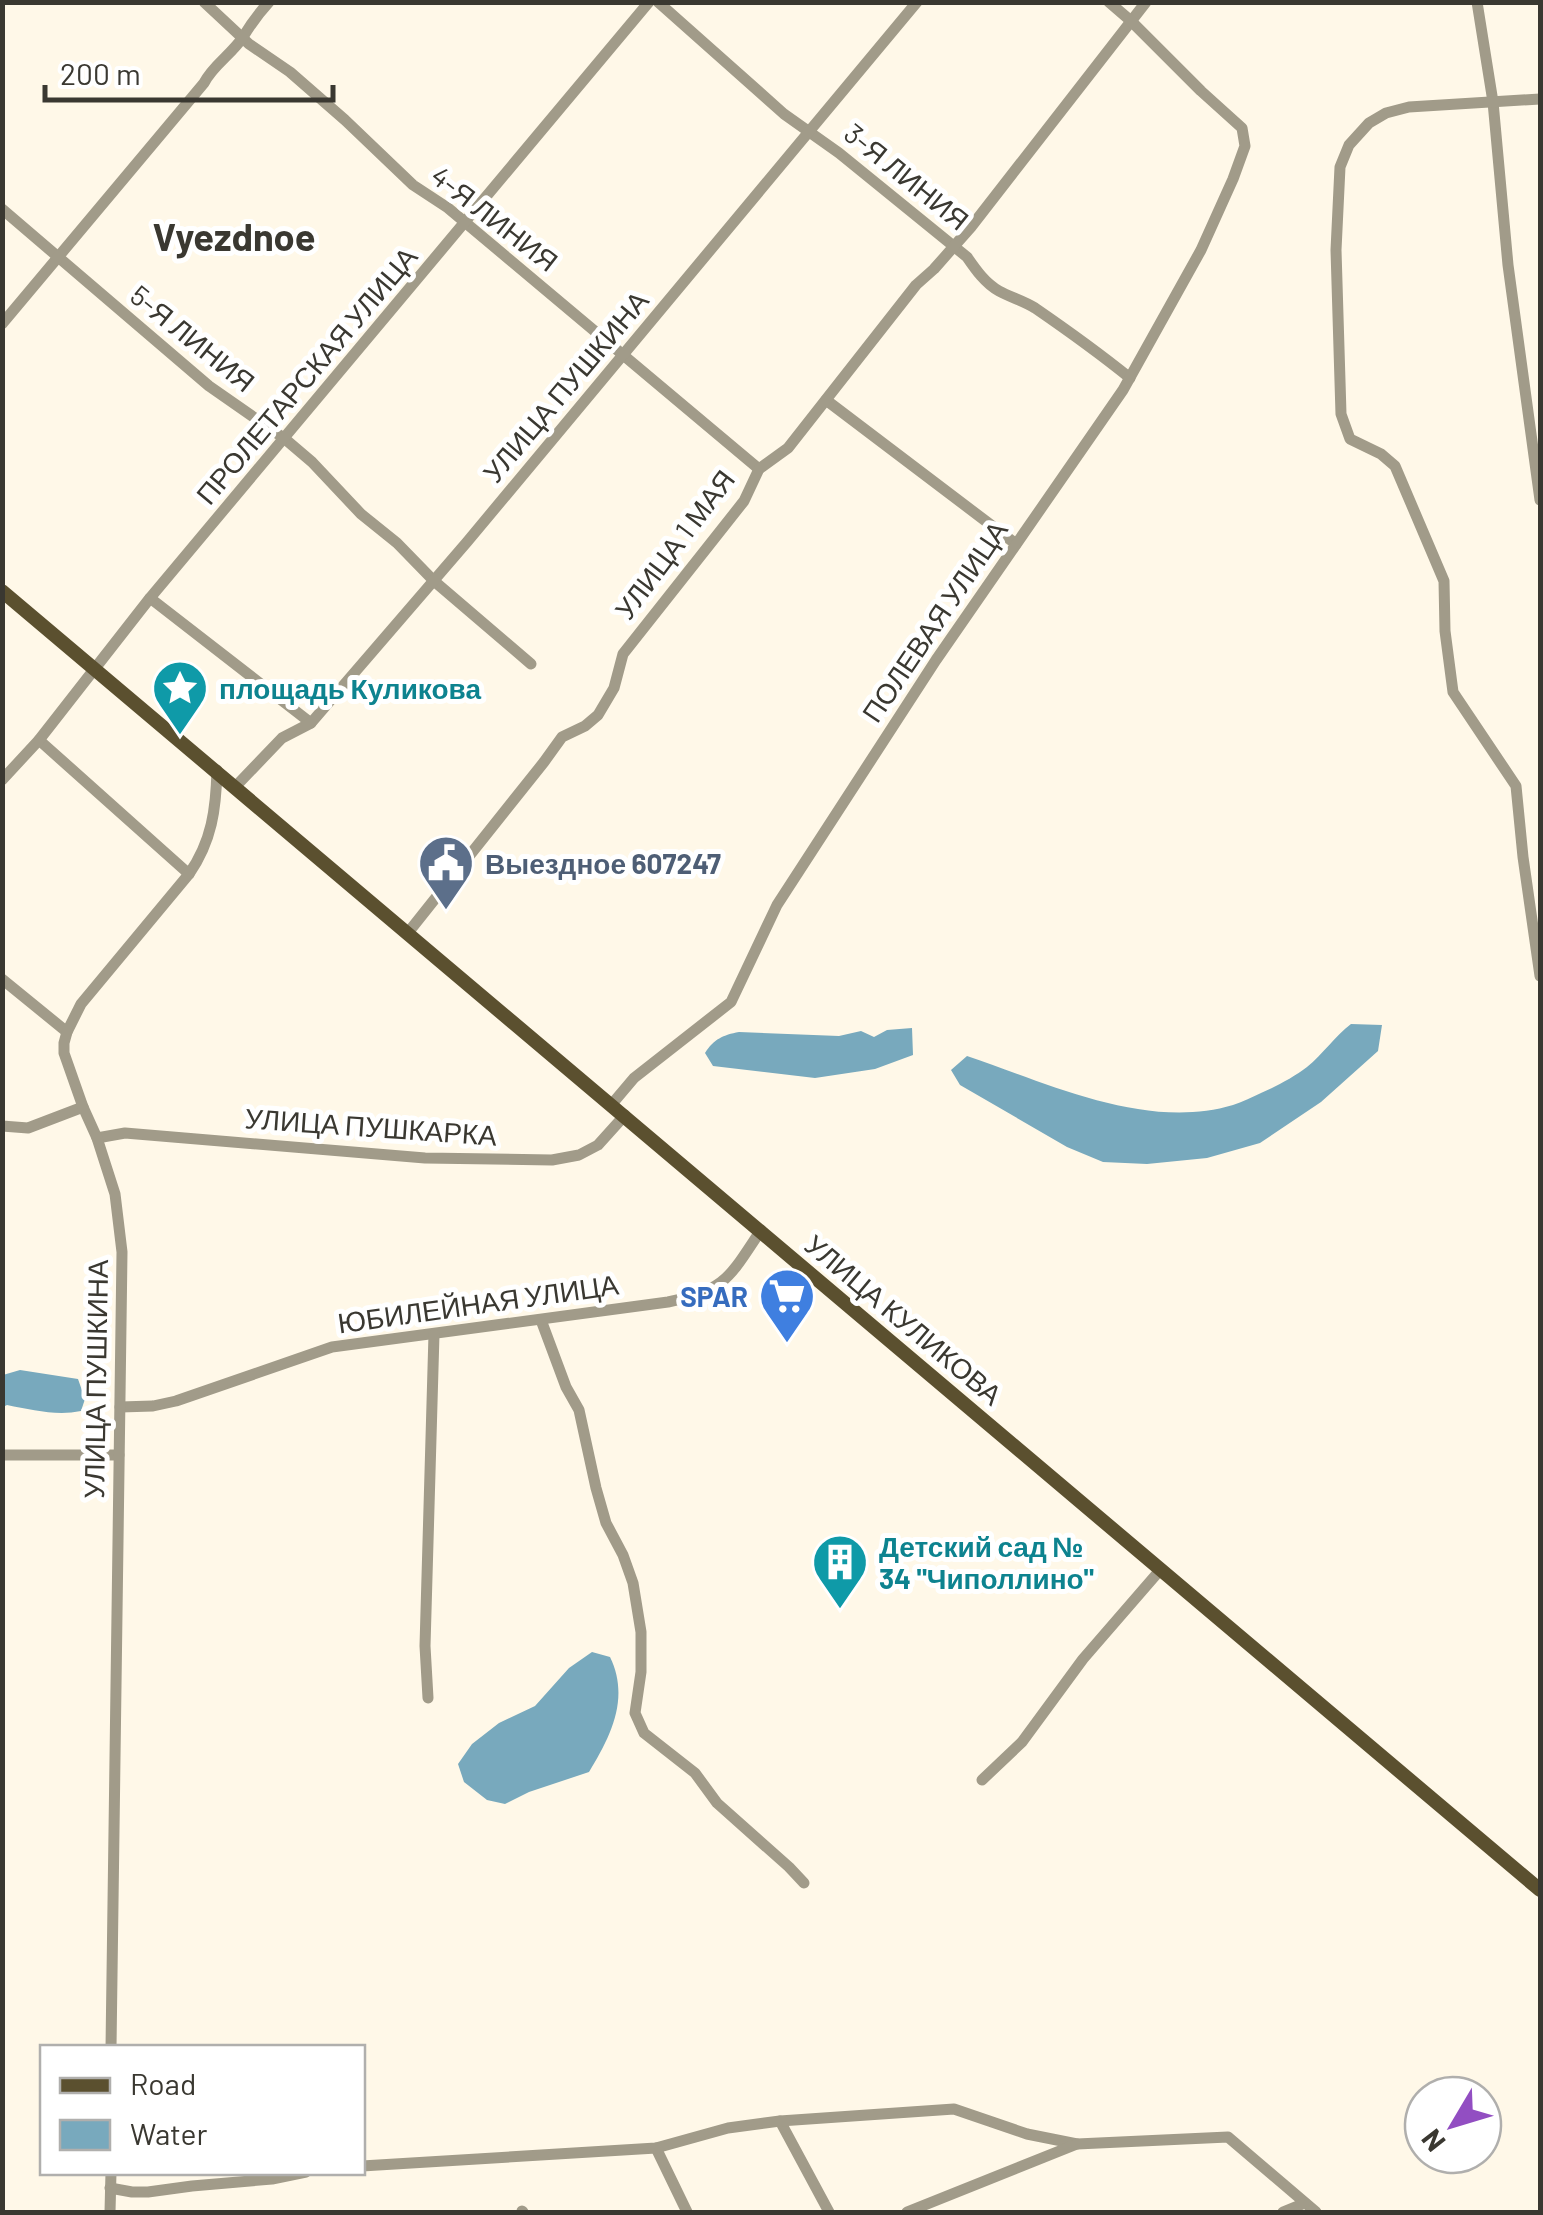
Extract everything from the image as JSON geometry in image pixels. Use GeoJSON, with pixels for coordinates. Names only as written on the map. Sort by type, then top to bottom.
{"type":"FeatureCollection","features":[{"type":"Feature","properties":{"kind":"main road"},"geometry":{"type":"LineString","coordinates":[[2,591],[236,786]]}},
{"type":"Feature","properties":{"kind":"main road","name":"УЛИЦА КУЛИКОВА"},"geometry":{"type":"LineString","coordinates":[[236,786],[1540,1890]]}},
{"type":"Feature","properties":{"kind":"street","name":"4-Я ЛИНИЯ"},"geometry":{"type":"LineString","coordinates":[[204,2],[249,44],[290,72],[345,120],[412,185],[448,208],[759,470]]}},
{"type":"Feature","properties":{"kind":"street"},"geometry":{"type":"LineString","coordinates":[[2,324],[269,2]]}},
{"type":"Feature","properties":{"kind":"street","name":"ПРОЛЕТАРСКАЯ УЛИЦА"},"geometry":{"type":"LineString","coordinates":[[2,780],[649,2]]}},
{"type":"Feature","properties":{"kind":"street","name":"3-Я ЛИНИЯ"},"geometry":{"type":"LineString","coordinates":[[658,2],[784,114],[968,257],[980,276],[995,289],[1034,307],[1130,378]]}},
{"type":"Feature","properties":{"kind":"street","name":"УЛИЦА ПУШКИНА"},"geometry":{"type":"LineString","coordinates":[[236,786],[282,738],[311,723],[917,2]]}},
{"type":"Feature","properties":{"kind":"street"},"geometry":{"type":"LineString","coordinates":[[1109,2],[1132,21]]}},
{"type":"Feature","properties":{"kind":"street","name":"УЛИЦА 1 МАЯ"},"geometry":{"type":"LineString","coordinates":[[407,934],[562,736],[598,715],[614,688],[622,654],[744,500],[759,470],[788,448],[916,285],[970,227],[1146,2]]}},
{"type":"Feature","properties":{"kind":"street"},"geometry":{"type":"LineString","coordinates":[[1478,2],[1540,500]]}},
{"type":"Feature","properties":{"kind":"street","name":"ПОЛЕВАЯ УЛИЦА"},"geometry":{"type":"LineString","coordinates":[[612,1104],[634,1078],[732,1002],[778,904],[936,660],[1130,378],[1201,250],[1245,146],[1242,128],[1132,21]]}},
{"type":"Feature","properties":{"kind":"street"},"geometry":{"type":"LineString","coordinates":[[1540,100],[1410,107],[1386,113],[1369,123],[1340,166],[1336,250],[1340,414],[1350,440],[1382,454],[1394,466],[1444,580],[1445,631],[1453,692],[1516,786],[1540,976]]}},
{"type":"Feature","properties":{"kind":"street","name":"5-Я ЛИНИЯ"},"geometry":{"type":"LineString","coordinates":[[2,210],[209,386],[312,462],[362,514],[531,664]]}},
{"type":"Feature","properties":{"kind":"street"},"geometry":{"type":"LineString","coordinates":[[826,400],[1016,544]]}},
{"type":"Feature","properties":{"kind":"street"},"geometry":{"type":"LineString","coordinates":[[150,598],[311,723]]}},
{"type":"Feature","properties":{"kind":"street"},"geometry":{"type":"LineString","coordinates":[[39,740],[189,874]]}},
{"type":"Feature","properties":{"kind":"street"},"geometry":{"type":"LineString","coordinates":[[2,979],[67,1032],[81,1004],[189,874],[208,842],[217,770]]}},
{"type":"Feature","properties":{"kind":"street","name":"УЛИЦА ПУШКИНА"},"geometry":{"type":"LineString","coordinates":[[67,1032],[64,1053],[115,1194],[122,1252],[111,2045]]}},
{"type":"Feature","properties":{"kind":"street"},"geometry":{"type":"LineString","coordinates":[[2,1126],[28,1128],[83,1107]]}},
{"type":"Feature","properties":{"kind":"street","name":"УЛИЦА ПУШКАРКА"},"geometry":{"type":"LineString","coordinates":[[97,1138],[125,1133],[424,1158],[552,1160],[579,1155],[598,1145],[626,1116]]}},
{"type":"Feature","properties":{"kind":"street","name":"ЮБИЛЕЙНАЯ УЛИЦА"},"geometry":{"type":"LineString","coordinates":[[120,1406],[176,1401],[332,1347],[668,1302],[707,1292],[720,1285],[736,1267],[761,1230]]}},
{"type":"Feature","properties":{"kind":"street"},"geometry":{"type":"LineString","coordinates":[[540,1320],[578,1410],[606,1523],[634,1583],[641,1632],[641,1672],[634,1713],[644,1733],[696,1774],[717,1803],[804,1883]]}},
{"type":"Feature","properties":{"kind":"street"},"geometry":{"type":"LineString","coordinates":[[428,1698],[425,1646],[434,1334]]}},
{"type":"Feature","properties":{"kind":"street"},"geometry":{"type":"LineString","coordinates":[[2,1455],[119,1455]]}},
{"type":"Feature","properties":{"kind":"street"},"geometry":{"type":"LineString","coordinates":[[982,1780],[1022,1742],[1082,1659],[1161,1569]]}},
{"type":"Feature","properties":{"kind":"street"},"geometry":{"type":"LineString","coordinates":[[365,2166],[656,2148],[728,2128],[780,2121],[954,2109],[1027,2134],[1077,2144],[1228,2136],[1316,2212]]}},
{"type":"Feature","properties":{"kind":"street"},"geometry":{"type":"LineString","coordinates":[[780,2121],[830,2212]]}},
{"type":"Feature","properties":{"kind":"street"},"geometry":{"type":"LineString","coordinates":[[907,2212],[1077,2144]]}},
{"type":"Feature","properties":{"kind":"street"},"geometry":{"type":"LineString","coordinates":[[656,2148],[688,2212]]}},
{"type":"Feature","properties":{"kind":"street"},"geometry":{"type":"LineString","coordinates":[[110,2175],[110,2212]]}},
{"type":"Feature","properties":{"kind":"street"},"geometry":{"type":"LineString","coordinates":[[110,2188],[148,2192],[291,2175]]}},
{"type":"Feature","properties":{"kind":"street"},"geometry":{"type":"LineString","coordinates":[[1283,2212],[1305,2203]]}},
{"type":"Feature","properties":{"kind":"water"},"geometry":{"type":"Polygon","coordinates":[[[1351,1024],[1382,1025],[1378,1051],[1321,1102],[1260,1143],[1207,1158],[1147,1164],[1103,1162],[1067,1147],[960,1085],[951,1070],[967,1056],[1098,1100],[1166,1112],[1200,1111],[1236,1104],[1291,1078],[1351,1024]]]}},
{"type":"Feature","properties":{"kind":"water"},"geometry":{"type":"Polygon","coordinates":[[[912,1028],[913,1055],[875,1069],[815,1078],[713,1066],[705,1053],[719,1038],[739,1032],[839,1036],[861,1031],[874,1037],[887,1030],[912,1028]]]}},
{"type":"Feature","properties":{"kind":"water"},"geometry":{"type":"Polygon","coordinates":[[[20,1370],[78,1379],[85,1399],[81,1411],[54,1413],[3,1407],[3,1375],[20,1370]]]}},
{"type":"Feature","properties":{"kind":"water"},"geometry":{"type":"Polygon","coordinates":[[[592,1652],[610,1657],[616,1672],[618,1702],[611,1731],[589,1772],[505,1804],[487,1800],[464,1782],[458,1764],[472,1744],[499,1723],[535,1706],[569,1668],[592,1652]]]}},
{"type":"Feature","properties":{"kind":"place","name":"площадь Куликова"},"geometry":{"type":"Point","coordinates":[180,737]}},
{"type":"Feature","properties":{"kind":"place","name":"Выездное 607247"},"geometry":{"type":"Point","coordinates":[446,912]}},
{"type":"Feature","properties":{"kind":"place","name":"SPAR"},"geometry":{"type":"Point","coordinates":[787,1345]}},
{"type":"Feature","properties":{"kind":"place","name":"Детский сад № 34 \"Чиполлино\""},"geometry":{"type":"Point","coordinates":[840,1611]}},
{"type":"Feature","properties":{"kind":"district","name":"Vyezdnoe"},"geometry":{"type":"Point","coordinates":[234,236]}}]}
